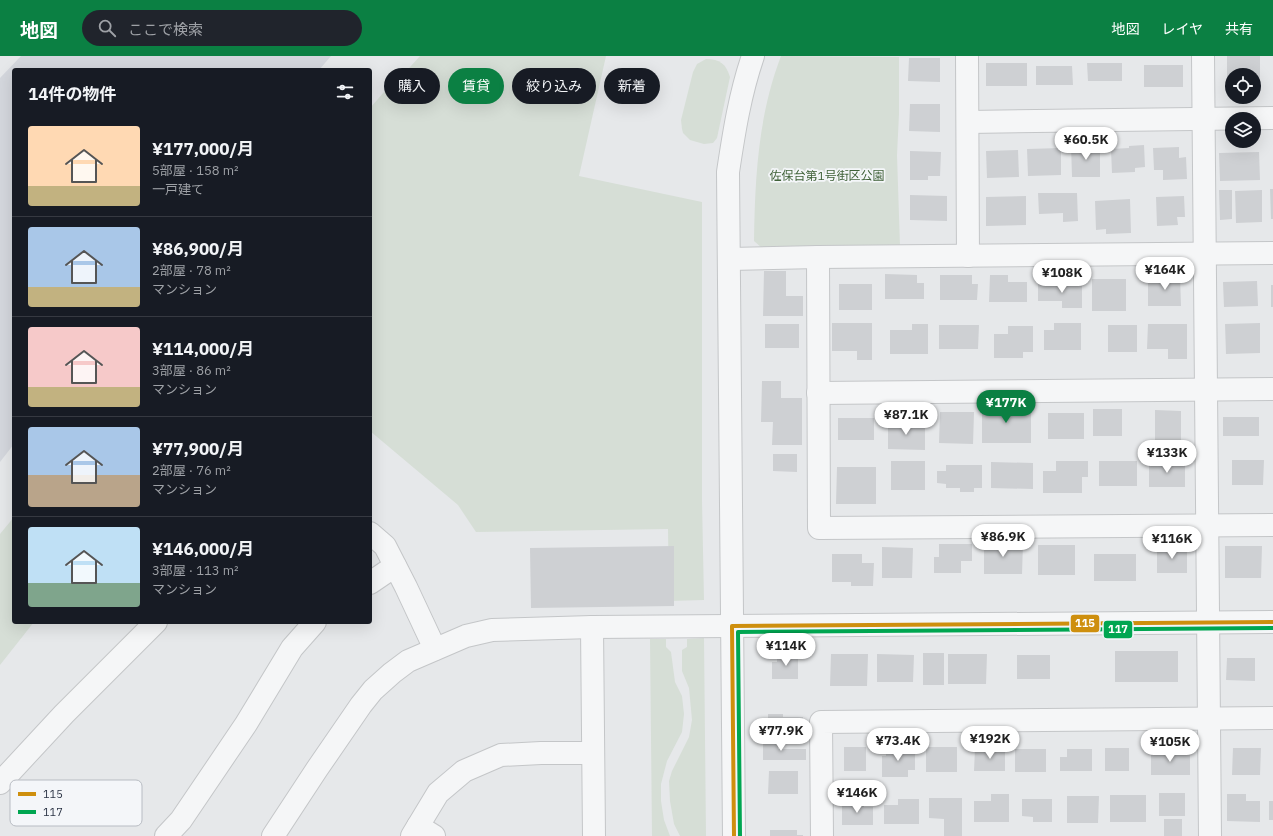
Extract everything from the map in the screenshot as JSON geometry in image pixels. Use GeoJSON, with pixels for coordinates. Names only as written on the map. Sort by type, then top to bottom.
{"type":"FeatureCollection","features":[{"type":"Feature","properties":{"kind":"street"},"geometry":{"type":"LineString","coordinates":[[734,836],[729,346],[730,259],[728,172],[737,112],[753,56]]}},
{"type":"Feature","properties":{"kind":"street"},"geometry":{"type":"LineString","coordinates":[[967,56],[968,256]]}},
{"type":"Feature","properties":{"kind":"street"},"geometry":{"type":"LineString","coordinates":[[1203,56],[1210,836]]}},
{"type":"Feature","properties":{"kind":"street"},"geometry":{"type":"LineString","coordinates":[[968,122],[1273,118]]}},
{"type":"Feature","properties":{"kind":"street"},"geometry":{"type":"LineString","coordinates":[[730,259],[1273,253]]}},
{"type":"Feature","properties":{"kind":"street"},"geometry":{"type":"LineString","coordinates":[[818,257],[819,528],[1273,525]]}},
{"type":"Feature","properties":{"kind":"street"},"geometry":{"type":"LineString","coordinates":[[818,393],[1273,389]]}},
{"type":"Feature","properties":{"kind":"street"},"geometry":{"type":"LineString","coordinates":[[372,535],[385,546],[435,649]]}},
{"type":"Feature","properties":{"kind":"street"},"geometry":{"type":"LineString","coordinates":[[372,582],[395,566]]}},
{"type":"Feature","properties":{"kind":"street"},"geometry":{"type":"LineString","coordinates":[[273,836],[317,769],[362,705],[374,690],[392,673],[408,661],[435,649],[466,636],[492,630],[592,627],[1273,622]]}},
{"type":"Feature","properties":{"kind":"street"},"geometry":{"type":"LineString","coordinates":[[0,783],[64,714],[154,624]]}},
{"type":"Feature","properties":{"kind":"street"},"geometry":{"type":"LineString","coordinates":[[166,836],[181,820],[246,724],[292,648],[313,624]]}},
{"type":"Feature","properties":{"kind":"street"},"geometry":{"type":"LineString","coordinates":[[592,627],[594,836]]}},
{"type":"Feature","properties":{"kind":"street"},"geometry":{"type":"LineString","coordinates":[[822,836],[821,722],[1273,718]]}},
{"type":"Feature","properties":{"kind":"street"},"geometry":{"type":"LineString","coordinates":[[421,833],[438,793],[464,770],[501,755],[593,753]]}},
{"type":"Feature","properties":{"kind":"shaded area"},"geometry":{"type":"Polygon","coordinates":[[[21,56],[331,56],[321,68],[12,68],[12,447],[0,462],[0,78],[21,56]]]}},
{"type":"Feature","properties":{"kind":"green space"},"geometry":{"type":"Polygon","coordinates":[[[420,56],[606,56],[596,100],[596,68],[512,68],[512,104],[595,104],[579,176],[702,202],[702,501],[704,600],[669,601],[668,529],[476,532],[458,505],[372,433],[372,106],[384,92],[384,104],[440,104],[440,68],[409,68],[420,56]]]}},
{"type":"Feature","properties":{"kind":"green space","name":"佐保台第1号街区公園"},"geometry":{"type":"Polygon","coordinates":[[[781,56],[899,57],[897,155],[900,246],[762,248],[754,241],[755,194],[759,147],[767,101],[781,56]]]}},
{"type":"Feature","properties":{"kind":"green space"},"geometry":{"type":"Polygon","coordinates":[[[706,59],[719,61],[722,63],[727,69],[730,77],[717,138],[713,143],[704,144],[690,140],[683,133],[681,120],[693,72],[697,64],[706,59]]]}},
{"type":"Feature","properties":{"kind":"green space"},"geometry":{"type":"Polygon","coordinates":[[[12,519],[12,624],[32,624],[0,665],[0,534],[12,519]]]}},
{"type":"Feature","properties":{"kind":"green space"},"geometry":{"type":"Polygon","coordinates":[[[704,638],[706,836],[680,836],[674,824],[670,801],[669,781],[672,771],[689,737],[692,720],[689,688],[682,671],[682,650],[687,647],[687,639],[704,638]]]}},
{"type":"Feature","properties":{"kind":"green space"},"geometry":{"type":"Polygon","coordinates":[[[650,639],[666,639],[666,647],[671,652],[675,682],[682,696],[684,714],[682,732],[667,761],[661,784],[661,801],[664,820],[670,836],[652,836],[650,639]]]}},
{"type":"Feature","properties":{"kind":"building"},"geometry":{"type":"Polygon","coordinates":[[[1227,56],[1260,56],[1260,68],[1227,68],[1227,56]]]}},
{"type":"Feature","properties":{"kind":"building"},"geometry":{"type":"Polygon","coordinates":[[[909,58],[940,58],[940,82],[908,81],[909,58]]]}},
{"type":"Feature","properties":{"kind":"building"},"geometry":{"type":"Polygon","coordinates":[[[986,63],[1027,63],[1027,86],[986,86],[986,63]]]}},
{"type":"Feature","properties":{"kind":"building"},"geometry":{"type":"Polygon","coordinates":[[[1087,63],[1122,63],[1122,81],[1088,81],[1087,63]]]}},
{"type":"Feature","properties":{"kind":"building"},"geometry":{"type":"Polygon","coordinates":[[[1144,65],[1183,65],[1183,87],[1144,87],[1144,65]]]}},
{"type":"Feature","properties":{"kind":"building"},"geometry":{"type":"Polygon","coordinates":[[[1036,66],[1072,66],[1073,85],[1036,85],[1036,66]]]}},
{"type":"Feature","properties":{"kind":"building"},"geometry":{"type":"Polygon","coordinates":[[[910,104],[940,104],[940,132],[909,131],[910,104]]]}},
{"type":"Feature","properties":{"kind":"building"},"geometry":{"type":"Polygon","coordinates":[[[1071,145],[1100,145],[1100,177],[1072,177],[1071,145]]]}},
{"type":"Feature","properties":{"kind":"building"},"geometry":{"type":"Polygon","coordinates":[[[1144,145],[1145,167],[1135,168],[1135,172],[1112,173],[1111,149],[1144,145]]]}},
{"type":"Feature","properties":{"kind":"building"},"geometry":{"type":"Polygon","coordinates":[[[1179,147],[1179,158],[1186,157],[1187,179],[1163,180],[1163,170],[1154,170],[1153,148],[1179,147]]]}},
{"type":"Feature","properties":{"kind":"building"},"geometry":{"type":"Polygon","coordinates":[[[1061,148],[1061,175],[1028,176],[1027,149],[1061,148]]]}},
{"type":"Feature","properties":{"kind":"building"},"geometry":{"type":"Polygon","coordinates":[[[1018,150],[1019,177],[987,178],[986,151],[1018,150]]]}},
{"type":"Feature","properties":{"kind":"building"},"geometry":{"type":"Polygon","coordinates":[[[910,151],[941,152],[940,176],[928,176],[928,180],[910,180],[910,151]]]}},
{"type":"Feature","properties":{"kind":"building"},"geometry":{"type":"Polygon","coordinates":[[[1259,152],[1260,180],[1220,181],[1219,153],[1259,152]]]}},
{"type":"Feature","properties":{"kind":"building"},"geometry":{"type":"Polygon","coordinates":[[[1270,189],[1273,189],[1273,219],[1271,219],[1270,189]]]}},
{"type":"Feature","properties":{"kind":"building"},"geometry":{"type":"Polygon","coordinates":[[[1219,190],[1232,190],[1232,219],[1220,220],[1219,190]]]}},
{"type":"Feature","properties":{"kind":"building"},"geometry":{"type":"Polygon","coordinates":[[[1262,190],[1262,222],[1236,223],[1235,191],[1262,190]]]}},
{"type":"Feature","properties":{"kind":"building"},"geometry":{"type":"Polygon","coordinates":[[[1038,193],[1077,193],[1078,221],[1063,222],[1063,213],[1039,214],[1038,193]]]}},
{"type":"Feature","properties":{"kind":"building"},"geometry":{"type":"Polygon","coordinates":[[[910,195],[947,196],[947,221],[910,220],[910,195]]]}},
{"type":"Feature","properties":{"kind":"building"},"geometry":{"type":"Polygon","coordinates":[[[1026,196],[1026,225],[986,226],[986,197],[1026,196]]]}},
{"type":"Feature","properties":{"kind":"building"},"geometry":{"type":"Polygon","coordinates":[[[1184,196],[1185,217],[1177,217],[1178,225],[1157,226],[1156,197],[1184,196]]]}},
{"type":"Feature","properties":{"kind":"building"},"geometry":{"type":"Polygon","coordinates":[[[1130,199],[1131,233],[1106,234],[1106,229],[1096,230],[1095,201],[1130,199]]]}},
{"type":"Feature","properties":{"kind":"building"},"geometry":{"type":"Polygon","coordinates":[[[764,271],[786,271],[786,296],[803,296],[803,316],[763,316],[764,271]]]}},
{"type":"Feature","properties":{"kind":"building"},"geometry":{"type":"Polygon","coordinates":[[[885,274],[917,275],[917,283],[924,283],[924,299],[885,299],[885,274]]]}},
{"type":"Feature","properties":{"kind":"building"},"geometry":{"type":"Polygon","coordinates":[[[940,275],[972,275],[972,284],[978,284],[977,300],[940,300],[940,275]]]}},
{"type":"Feature","properties":{"kind":"building"},"geometry":{"type":"Polygon","coordinates":[[[990,275],[1008,275],[1008,282],[1027,282],[1027,302],[989,302],[990,275]]]}},
{"type":"Feature","properties":{"kind":"building"},"geometry":{"type":"Polygon","coordinates":[[[1152,276],[1180,276],[1181,306],[1148,306],[1148,283],[1153,283],[1152,276]]]}},
{"type":"Feature","properties":{"kind":"building"},"geometry":{"type":"Polygon","coordinates":[[[1092,279],[1126,279],[1126,311],[1092,311],[1092,279]]]}},
{"type":"Feature","properties":{"kind":"building"},"geometry":{"type":"Polygon","coordinates":[[[1257,281],[1258,306],[1224,307],[1223,282],[1257,281]]]}},
{"type":"Feature","properties":{"kind":"building"},"geometry":{"type":"Polygon","coordinates":[[[1038,283],[1082,284],[1082,308],[1062,308],[1062,301],[1038,301],[1038,283]]]}},
{"type":"Feature","properties":{"kind":"building"},"geometry":{"type":"Polygon","coordinates":[[[839,284],[872,284],[872,310],[839,310],[839,284]]]}},
{"type":"Feature","properties":{"kind":"building"},"geometry":{"type":"Polygon","coordinates":[[[1271,285],[1273,285],[1273,307],[1271,307],[1271,285]]]}},
{"type":"Feature","properties":{"kind":"building"},"geometry":{"type":"Polygon","coordinates":[[[832,323],[872,323],[872,360],[857,360],[857,351],[832,351],[832,323]]]}},
{"type":"Feature","properties":{"kind":"building"},"geometry":{"type":"Polygon","coordinates":[[[1054,323],[1081,323],[1081,350],[1044,350],[1044,330],[1054,330],[1054,323]]]}},
{"type":"Feature","properties":{"kind":"building"},"geometry":{"type":"Polygon","coordinates":[[[1260,323],[1260,353],[1226,354],[1225,324],[1260,323]]]}},
{"type":"Feature","properties":{"kind":"building"},"geometry":{"type":"Polygon","coordinates":[[[765,324],[799,324],[799,348],[765,348],[765,324]]]}},
{"type":"Feature","properties":{"kind":"building"},"geometry":{"type":"Polygon","coordinates":[[[912,324],[928,324],[928,354],[890,354],[890,330],[912,330],[912,324]]]}},
{"type":"Feature","properties":{"kind":"building"},"geometry":{"type":"Polygon","coordinates":[[[1148,324],[1187,324],[1187,359],[1168,359],[1168,349],[1147,349],[1148,324]]]}},
{"type":"Feature","properties":{"kind":"building"},"geometry":{"type":"Polygon","coordinates":[[[939,325],[979,325],[978,349],[939,349],[939,325]]]}},
{"type":"Feature","properties":{"kind":"building"},"geometry":{"type":"Polygon","coordinates":[[[1108,325],[1137,325],[1137,352],[1108,352],[1108,325]]]}},
{"type":"Feature","properties":{"kind":"building"},"geometry":{"type":"Polygon","coordinates":[[[1008,326],[1033,326],[1033,352],[1023,352],[1023,358],[994,358],[994,334],[1008,334],[1008,326]]]}},
{"type":"Feature","properties":{"kind":"building"},"geometry":{"type":"Polygon","coordinates":[[[762,381],[781,381],[781,398],[802,398],[802,445],[772,445],[773,422],[761,422],[762,381]]]}},
{"type":"Feature","properties":{"kind":"building"},"geometry":{"type":"Polygon","coordinates":[[[982,404],[1031,405],[1031,443],[982,443],[982,404]]]}},
{"type":"Feature","properties":{"kind":"building"},"geometry":{"type":"Polygon","coordinates":[[[1093,409],[1122,409],[1122,436],[1093,436],[1093,409]]]}},
{"type":"Feature","properties":{"kind":"building"},"geometry":{"type":"Polygon","coordinates":[[[1155,410],[1181,411],[1181,440],[1155,440],[1155,410]]]}},
{"type":"Feature","properties":{"kind":"building"},"geometry":{"type":"Polygon","coordinates":[[[940,412],[974,412],[973,444],[939,443],[940,412]]]}},
{"type":"Feature","properties":{"kind":"building"},"geometry":{"type":"Polygon","coordinates":[[[1048,413],[1084,413],[1084,439],[1048,439],[1048,413]]]}},
{"type":"Feature","properties":{"kind":"building"},"geometry":{"type":"Polygon","coordinates":[[[1223,417],[1259,417],[1259,436],[1223,436],[1223,417]]]}},
{"type":"Feature","properties":{"kind":"building"},"geometry":{"type":"Polygon","coordinates":[[[838,418],[874,418],[874,440],[838,440],[838,418]]]}},
{"type":"Feature","properties":{"kind":"building"},"geometry":{"type":"Polygon","coordinates":[[[888,421],[925,422],[925,450],[888,449],[888,421]]]}},
{"type":"Feature","properties":{"kind":"building"},"geometry":{"type":"Polygon","coordinates":[[[773,454],[797,454],[797,472],[773,471],[773,454]]]}},
{"type":"Feature","properties":{"kind":"building"},"geometry":{"type":"Polygon","coordinates":[[[1149,460],[1185,460],[1185,487],[1149,487],[1149,460]]]}},
{"type":"Feature","properties":{"kind":"building"},"geometry":{"type":"Polygon","coordinates":[[[1232,460],[1264,460],[1263,485],[1232,485],[1232,460]]]}},
{"type":"Feature","properties":{"kind":"building"},"geometry":{"type":"Polygon","coordinates":[[[891,461],[925,461],[925,490],[891,490],[891,461]]]}},
{"type":"Feature","properties":{"kind":"building"},"geometry":{"type":"Polygon","coordinates":[[[1056,461],[1088,461],[1088,477],[1082,477],[1082,493],[1043,493],[1043,471],[1056,471],[1056,461]]]}},
{"type":"Feature","properties":{"kind":"building"},"geometry":{"type":"Polygon","coordinates":[[[1099,461],[1137,461],[1137,486],[1099,486],[1099,461]]]}},
{"type":"Feature","properties":{"kind":"building"},"geometry":{"type":"Polygon","coordinates":[[[991,462],[1033,463],[1033,489],[991,488],[991,462]]]}},
{"type":"Feature","properties":{"kind":"building"},"geometry":{"type":"Polygon","coordinates":[[[946,465],[982,465],[982,488],[974,488],[974,492],[960,492],[960,488],[946,488],[946,484],[937,483],[937,471],[946,471],[946,465]]]}},
{"type":"Feature","properties":{"kind":"building"},"geometry":{"type":"Polygon","coordinates":[[[837,467],[876,467],[876,504],[836,504],[837,467]]]}},
{"type":"Feature","properties":{"kind":"building"},"geometry":{"type":"Polygon","coordinates":[[[984,542],[1023,542],[1022,574],[984,574],[984,542]]]}},
{"type":"Feature","properties":{"kind":"building"},"geometry":{"type":"Polygon","coordinates":[[[939,544],[972,544],[972,561],[961,561],[961,573],[934,573],[934,557],[939,557],[939,544]]]}},
{"type":"Feature","properties":{"kind":"building"},"geometry":{"type":"Polygon","coordinates":[[[1038,545],[1075,545],[1075,575],[1038,575],[1038,545]]]}},
{"type":"Feature","properties":{"kind":"building"},"geometry":{"type":"Polygon","coordinates":[[[674,546],[674,606],[531,608],[530,548],[674,546]]]}},
{"type":"Feature","properties":{"kind":"building"},"geometry":{"type":"Polygon","coordinates":[[[1157,546],[1187,546],[1187,573],[1157,573],[1157,546]]]}},
{"type":"Feature","properties":{"kind":"building"},"geometry":{"type":"Polygon","coordinates":[[[1225,546],[1262,546],[1261,578],[1225,578],[1225,546]]]}},
{"type":"Feature","properties":{"kind":"building"},"geometry":{"type":"Polygon","coordinates":[[[882,547],[913,548],[912,578],[882,578],[882,547]]]}},
{"type":"Feature","properties":{"kind":"building"},"geometry":{"type":"Polygon","coordinates":[[[832,554],[862,554],[862,563],[874,563],[873,586],[851,586],[851,582],[832,582],[832,554]]]}},
{"type":"Feature","properties":{"kind":"building"},"geometry":{"type":"Polygon","coordinates":[[[1094,554],[1136,554],[1136,581],[1094,581],[1094,554]]]}},
{"type":"Feature","properties":{"kind":"building"},"geometry":{"type":"Polygon","coordinates":[[[1115,651],[1178,651],[1178,682],[1115,682],[1115,651]]]}},
{"type":"Feature","properties":{"kind":"building"},"geometry":{"type":"Polygon","coordinates":[[[923,653],[944,653],[944,685],[923,685],[923,653]]]}},
{"type":"Feature","properties":{"kind":"building"},"geometry":{"type":"Polygon","coordinates":[[[777,654],[798,654],[798,679],[772,679],[772,662],[777,662],[777,654]]]}},
{"type":"Feature","properties":{"kind":"building"},"geometry":{"type":"Polygon","coordinates":[[[831,654],[868,654],[867,686],[830,686],[831,654]]]}},
{"type":"Feature","properties":{"kind":"building"},"geometry":{"type":"Polygon","coordinates":[[[877,654],[914,655],[913,682],[877,682],[877,654]]]}},
{"type":"Feature","properties":{"kind":"building"},"geometry":{"type":"Polygon","coordinates":[[[948,654],[987,654],[986,684],[948,684],[948,654]]]}},
{"type":"Feature","properties":{"kind":"building"},"geometry":{"type":"Polygon","coordinates":[[[1017,655],[1050,655],[1050,679],[1017,679],[1017,655]]]}},
{"type":"Feature","properties":{"kind":"building"},"geometry":{"type":"Polygon","coordinates":[[[1227,658],[1255,658],[1255,681],[1226,680],[1227,658]]]}},
{"type":"Feature","properties":{"kind":"building"},"geometry":{"type":"Polygon","coordinates":[[[768,714],[783,714],[783,717],[803,717],[803,733],[768,733],[768,714]]]}},
{"type":"Feature","properties":{"kind":"building"},"geometry":{"type":"Polygon","coordinates":[[[763,738],[778,738],[778,749],[806,749],[806,760],[763,760],[763,738]]]}},
{"type":"Feature","properties":{"kind":"building"},"geometry":{"type":"Polygon","coordinates":[[[844,747],[866,747],[866,771],[844,771],[844,747]]]}},
{"type":"Feature","properties":{"kind":"building"},"geometry":{"type":"Polygon","coordinates":[[[926,747],[957,747],[957,772],[926,772],[926,747]]]}},
{"type":"Feature","properties":{"kind":"building"},"geometry":{"type":"Polygon","coordinates":[[[886,748],[915,748],[915,770],[908,770],[908,777],[882,777],[882,756],[886,756],[886,748]]]}},
{"type":"Feature","properties":{"kind":"building"},"geometry":{"type":"Polygon","coordinates":[[[1105,748],[1129,748],[1129,771],[1105,771],[1105,748]]]}},
{"type":"Feature","properties":{"kind":"building"},"geometry":{"type":"Polygon","coordinates":[[[1233,748],[1261,748],[1260,775],[1232,775],[1233,748]]]}},
{"type":"Feature","properties":{"kind":"building"},"geometry":{"type":"Polygon","coordinates":[[[975,749],[1005,749],[1005,771],[974,771],[975,749]]]}},
{"type":"Feature","properties":{"kind":"building"},"geometry":{"type":"Polygon","coordinates":[[[1015,749],[1046,749],[1046,772],[1015,772],[1015,749]]]}},
{"type":"Feature","properties":{"kind":"building"},"geometry":{"type":"Polygon","coordinates":[[[1067,749],[1092,749],[1092,771],[1060,771],[1060,757],[1067,757],[1067,749]]]}},
{"type":"Feature","properties":{"kind":"building"},"geometry":{"type":"Polygon","coordinates":[[[1151,750],[1190,751],[1190,775],[1151,775],[1151,750]]]}},
{"type":"Feature","properties":{"kind":"building"},"geometry":{"type":"Polygon","coordinates":[[[769,771],[798,771],[798,794],[768,794],[769,771]]]}},
{"type":"Feature","properties":{"kind":"building"},"geometry":{"type":"Polygon","coordinates":[[[1159,793],[1185,793],[1185,816],[1159,816],[1159,793]]]}},
{"type":"Feature","properties":{"kind":"building"},"geometry":{"type":"Polygon","coordinates":[[[991,794],[1009,794],[1009,822],[974,822],[974,801],[991,801],[991,794]]]}},
{"type":"Feature","properties":{"kind":"building"},"geometry":{"type":"Polygon","coordinates":[[[1227,794],[1246,794],[1246,801],[1260,801],[1260,822],[1227,821],[1227,794]]]}},
{"type":"Feature","properties":{"kind":"building"},"geometry":{"type":"Polygon","coordinates":[[[1110,795],[1146,795],[1146,822],[1110,822],[1110,795]]]}},
{"type":"Feature","properties":{"kind":"building"},"geometry":{"type":"Polygon","coordinates":[[[1067,796],[1099,796],[1098,823],[1067,823],[1067,796]]]}},
{"type":"Feature","properties":{"kind":"building"},"geometry":{"type":"Polygon","coordinates":[[[929,798],[962,798],[962,836],[944,836],[944,819],[929,818],[929,798]]]}},
{"type":"Feature","properties":{"kind":"building"},"geometry":{"type":"Polygon","coordinates":[[[898,799],[919,799],[919,824],[884,824],[884,805],[898,805],[898,799]]]}},
{"type":"Feature","properties":{"kind":"building"},"geometry":{"type":"Polygon","coordinates":[[[1022,799],[1052,799],[1052,822],[1033,822],[1033,817],[1022,816],[1022,799]]]}},
{"type":"Feature","properties":{"kind":"building"},"geometry":{"type":"Polygon","coordinates":[[[842,801],[864,801],[864,807],[873,807],[873,825],[842,825],[842,801]]]}},
{"type":"Feature","properties":{"kind":"building"},"geometry":{"type":"Polygon","coordinates":[[[1269,801],[1273,801],[1273,820],[1269,820],[1269,801]]]}},
{"type":"Feature","properties":{"kind":"building"},"geometry":{"type":"Polygon","coordinates":[[[1164,819],[1182,819],[1182,836],[1164,836],[1164,819]]]}},
{"type":"Feature","properties":{"kind":"building"},"geometry":{"type":"Polygon","coordinates":[[[770,830],[797,830],[797,835],[803,836],[770,836],[770,830]]]}},
{"type":"Feature","properties":{"kind":"transit line","name":"115"},"geometry":{"type":"LineString","coordinates":[[734,836],[732,626],[1273,622]]}},
{"type":"Feature","properties":{"kind":"transit line","name":"117"},"geometry":{"type":"LineString","coordinates":[[740,836],[738,632],[1273,628]]}}]}
